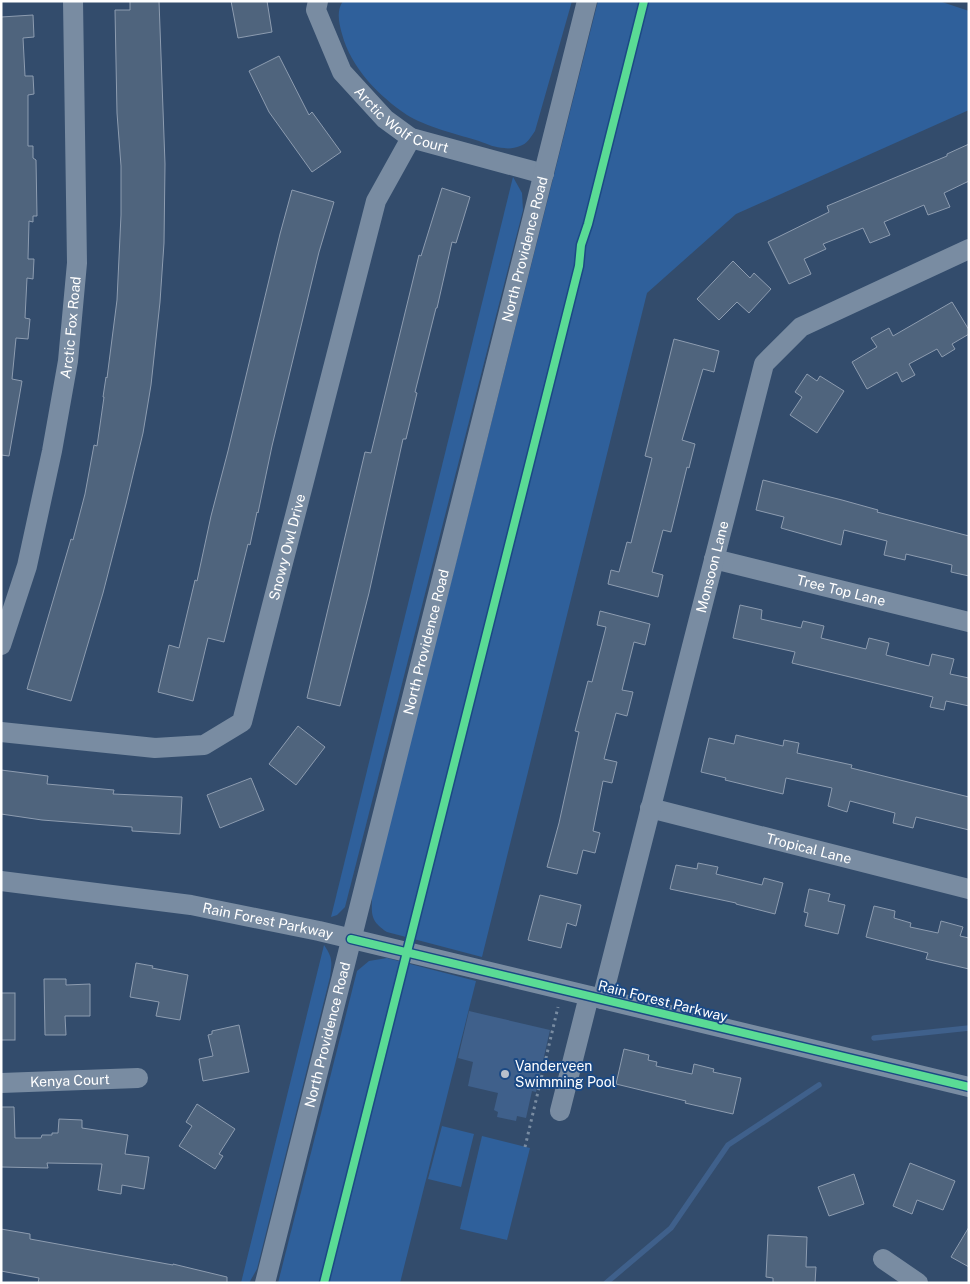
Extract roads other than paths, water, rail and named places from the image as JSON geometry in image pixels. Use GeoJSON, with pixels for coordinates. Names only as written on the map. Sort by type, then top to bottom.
{"type":"FeatureCollection","features":[{"type":"Feature","properties":{"kind":"street","name":"Arctic Fox Road"},"geometry":{"type":"LineString","coordinates":[[1,645],[27,566],[52,451],[68,361],[77,263],[73,1]]}},
{"type":"Feature","properties":{"kind":"street","name":"Arctic Wolf Court"},"geometry":{"type":"LineString","coordinates":[[318,1],[316,10],[342,72],[385,119],[411,138],[544,174]]}},
{"type":"Feature","properties":{"kind":"street","name":"North Providence Road"},"geometry":{"type":"LineString","coordinates":[[265,1283],[587,1]]}},
{"type":"Feature","properties":{"kind":"street","name":"Snowy Owl Drive"},"geometry":{"type":"LineString","coordinates":[[1,732],[155,748],[204,745],[242,722],[376,201],[411,138]]}},
{"type":"Feature","properties":{"kind":"street","name":"Monsoon Lane"},"geometry":{"type":"LineString","coordinates":[[560,1111],[650,808],[764,364],[801,327],[969,249]]}},
{"type":"Feature","properties":{"kind":"street","name":"Tree Top Lane"},"geometry":{"type":"LineString","coordinates":[[714,559],[969,622]]}},
{"type":"Feature","properties":{"kind":"street","name":"Tropical Lane"},"geometry":{"type":"LineString","coordinates":[[650,808],[969,889]]}},
{"type":"Feature","properties":{"kind":"street","name":"Rain Forest Parkway"},"geometry":{"type":"LineString","coordinates":[[1,881],[191,905],[351,939],[969,1087]]}},
{"type":"Feature","properties":{"kind":"street","name":"Kenya Court"},"geometry":{"type":"LineString","coordinates":[[1,1083],[138,1078]]}},
{"type":"Feature","properties":{"kind":"street"},"geometry":{"type":"LineString","coordinates":[[883,1259],[918,1283]]}},
{"type":"Feature","properties":{"kind":"waterway"},"geometry":{"type":"LineString","coordinates":[[874,1038],[969,1028]]}},
{"type":"Feature","properties":{"kind":"waterway"},"geometry":{"type":"LineString","coordinates":[[606,1283],[671,1228],[728,1145],[819,1085]]}},
{"type":"Feature","properties":{"kind":"place","name":"Vanderveen Swimming Pool"},"geometry":{"type":"Point","coordinates":[505,1074]}}]}
